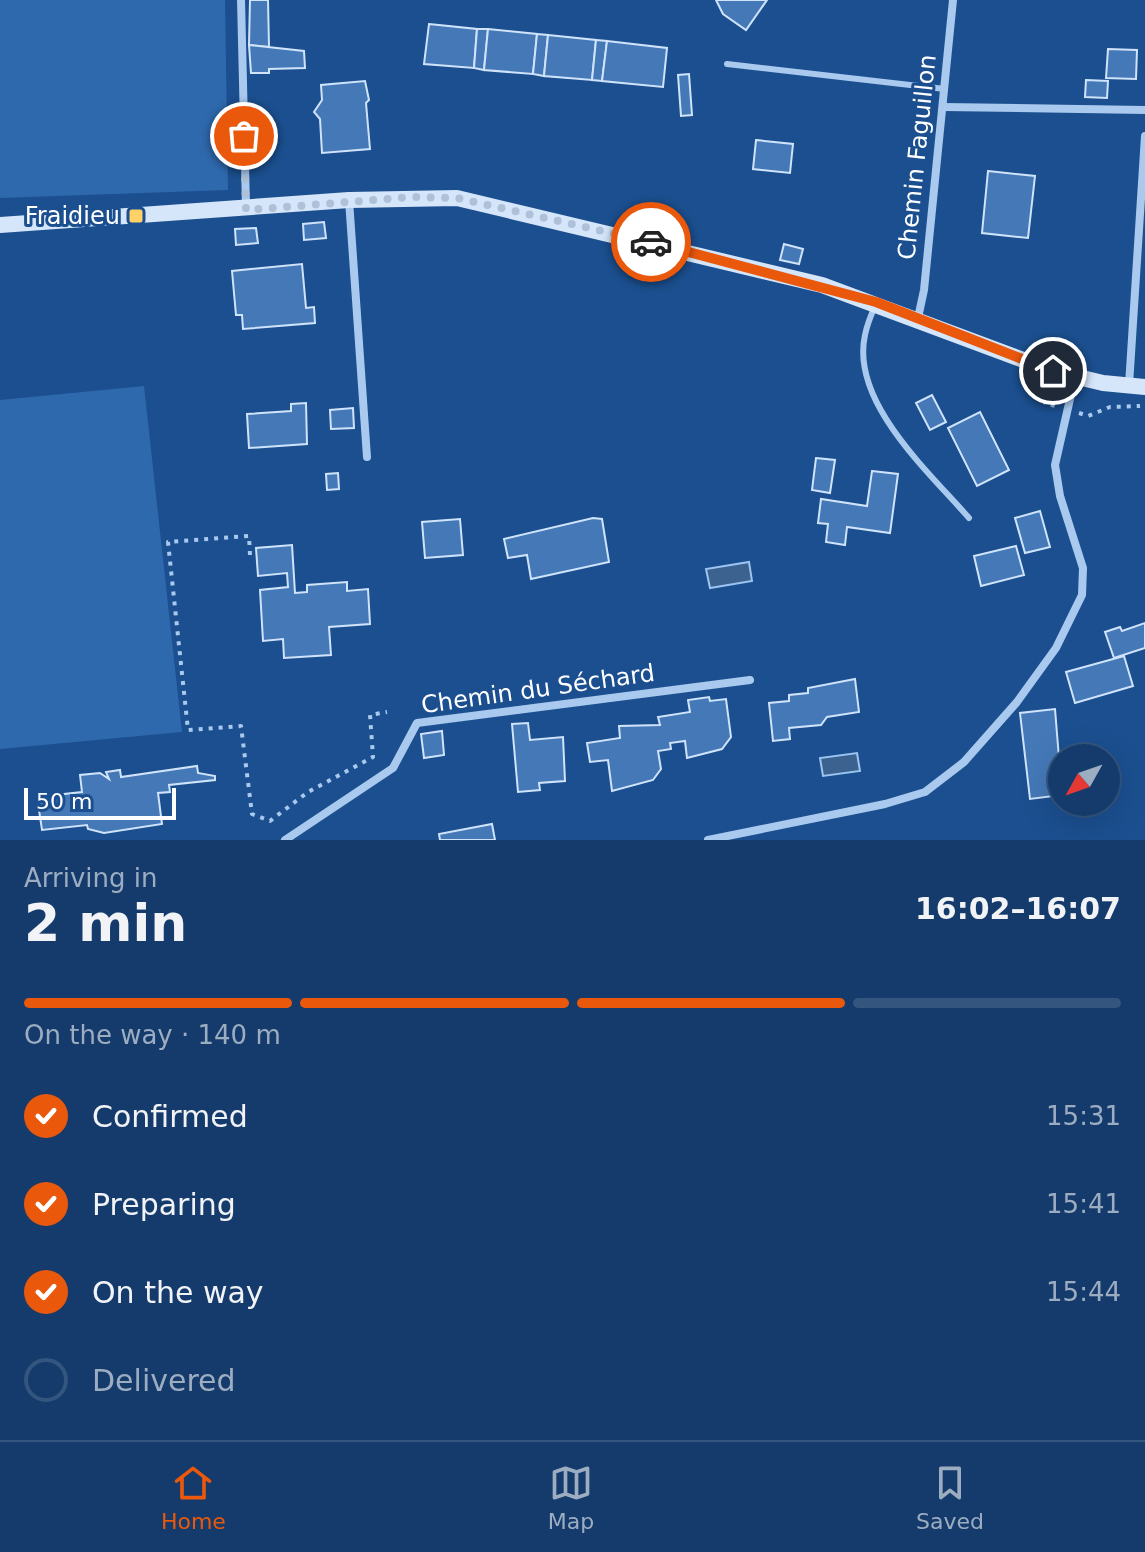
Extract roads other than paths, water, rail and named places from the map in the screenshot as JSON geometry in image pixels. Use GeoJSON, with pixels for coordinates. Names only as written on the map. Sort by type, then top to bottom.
{"type":"FeatureCollection","features":[{"type":"Feature","properties":{"kind":"street"},"geometry":{"type":"LineString","coordinates":[[241,0],[246,210]]}},
{"type":"Feature","properties":{"kind":"street","name":"Chemin Faguillon"},"geometry":{"type":"LineString","coordinates":[[918,318],[924,290],[953,0]]}},
{"type":"Feature","properties":{"kind":"street"},"geometry":{"type":"LineString","coordinates":[[943,107],[1145,110]]}},
{"type":"Feature","properties":{"kind":"street"},"geometry":{"type":"LineString","coordinates":[[0,225],[246,210],[349,200],[413,197],[471,201],[758,269],[876,302],[1075,377],[1137,386],[1145,136]]}},
{"type":"Feature","properties":{"kind":"street"},"geometry":{"type":"LineString","coordinates":[[349,200],[367,457]]}},
{"type":"Feature","properties":{"kind":"street"},"geometry":{"type":"LineString","coordinates":[[708,840],[885,804],[925,792],[964,762],[1017,702],[1056,648],[1082,595],[1083,568],[1060,496],[1055,465],[1075,377]]}},
{"type":"Feature","properties":{"kind":"street","name":"Chemin du Séchard"},"geometry":{"type":"LineString","coordinates":[[285,840],[393,768],[403,753],[412,726],[417,723],[750,680]]}},
{"type":"Feature","properties":{"kind":"lane"},"geometry":{"type":"LineString","coordinates":[[727,64],[945,89]]}},
{"type":"Feature","properties":{"kind":"lane"},"geometry":{"type":"LineString","coordinates":[[876,302],[864,337],[864,352],[877,404],[896,434],[969,518]]}},
{"type":"Feature","properties":{"kind":"place","name":"Fraidieu"},"geometry":{"type":"Point","coordinates":[136,216]}}]}
